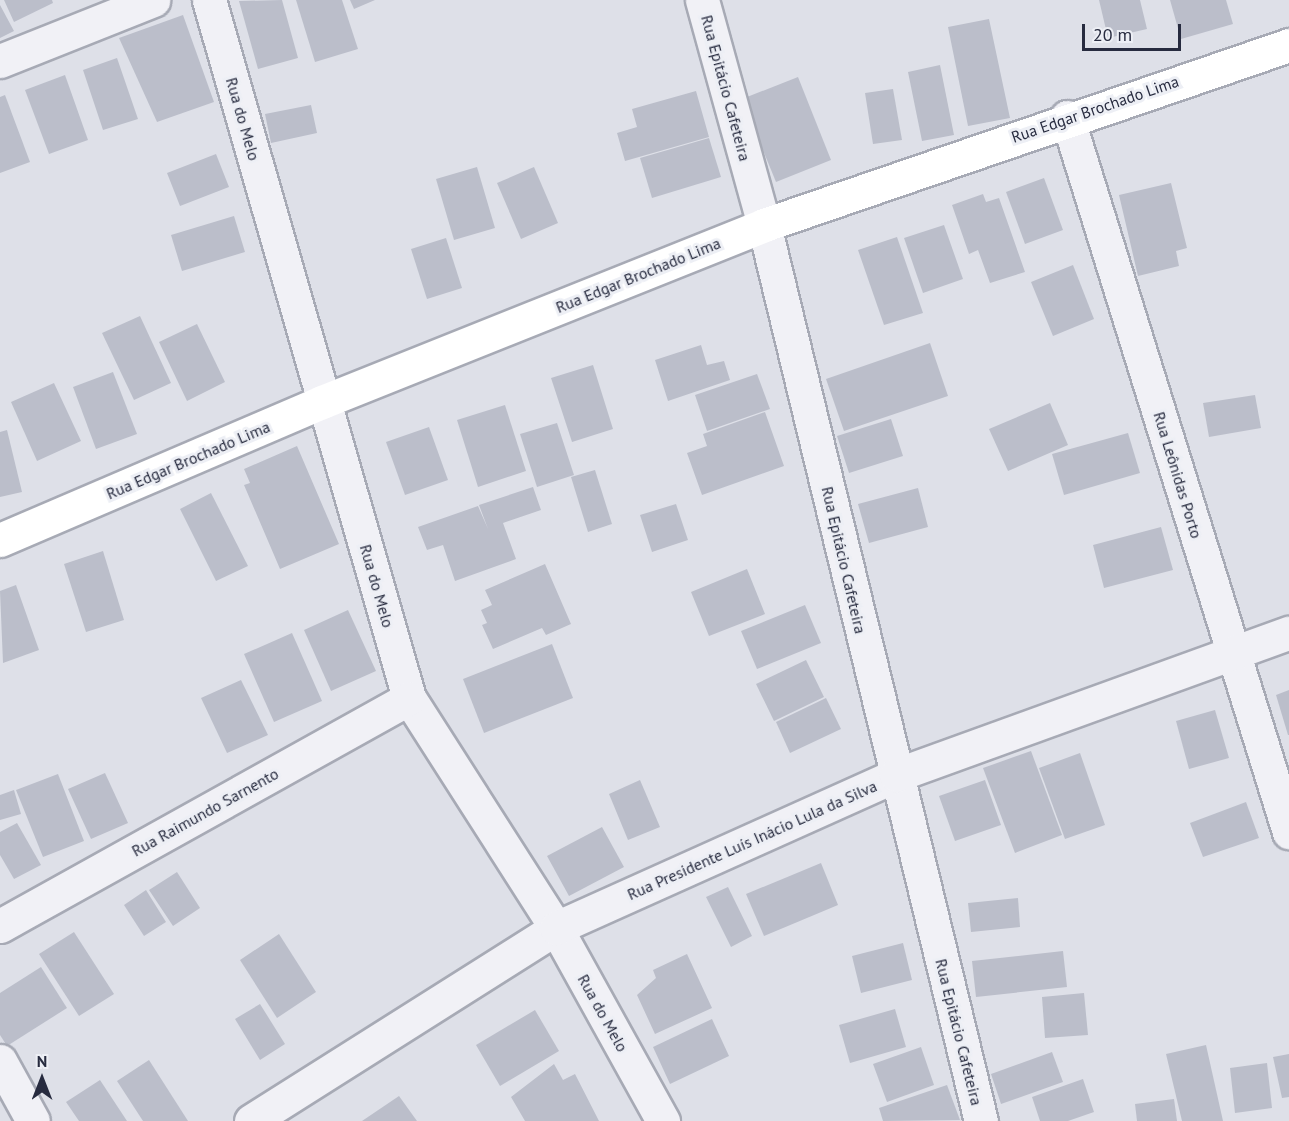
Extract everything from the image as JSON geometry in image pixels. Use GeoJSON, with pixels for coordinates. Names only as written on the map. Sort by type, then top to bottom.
{"type":"FeatureCollection","features":[{"type":"Feature","properties":{"kind":"main road","name":"Rua Edgar Brochado Lima"},"geometry":{"type":"LineString","coordinates":[[0,540],[322,402],[764,225],[1067,117],[1289,45]]}},
{"type":"Feature","properties":{"kind":"street"},"geometry":{"type":"LineString","coordinates":[[0,61],[153,0]]}},
{"type":"Feature","properties":{"kind":"street","name":"Rua do Melo"},"geometry":{"type":"LineString","coordinates":[[209,0],[322,402],[410,698],[556,928],[663,1121]]}},
{"type":"Feature","properties":{"kind":"street","name":"Rua Epitácio Cafeteira"},"geometry":{"type":"LineString","coordinates":[[702,0],[764,225],[981,1121]]}},
{"type":"Feature","properties":{"kind":"street","name":"Rua Leônidas Porto"},"geometry":{"type":"LineString","coordinates":[[1067,117],[1289,832]]}},
{"type":"Feature","properties":{"kind":"street","name":"Rua Presidente Luís Inácio Lula da Silva"},"geometry":{"type":"LineString","coordinates":[[251,1121],[556,928],[896,775],[1233,651],[1289,633]]}},
{"type":"Feature","properties":{"kind":"street","name":"Rua Raimundo Sarnento"},"geometry":{"type":"LineString","coordinates":[[0,926],[410,698]]}},
{"type":"Feature","properties":{"kind":"street"},"geometry":{"type":"LineString","coordinates":[[0,1061],[33,1121]]}},
{"type":"Feature","properties":{"kind":"building"},"geometry":{"type":"Polygon","coordinates":[[[4,0],[52,0],[53,3],[14,22],[4,0]]]}},
{"type":"Feature","properties":{"kind":"building"},"geometry":{"type":"Polygon","coordinates":[[[282,0],[298,58],[258,69],[239,1],[282,0]]]}},
{"type":"Feature","properties":{"kind":"building"},"geometry":{"type":"Polygon","coordinates":[[[296,0],[342,0],[358,49],[315,62],[296,0]]]}},
{"type":"Feature","properties":{"kind":"building"},"geometry":{"type":"Polygon","coordinates":[[[350,0],[375,0],[354,9],[350,0]]]}},
{"type":"Feature","properties":{"kind":"building"},"geometry":{"type":"Polygon","coordinates":[[[1099,0],[1140,0],[1147,29],[1108,38],[1099,0]]]}},
{"type":"Feature","properties":{"kind":"building"},"geometry":{"type":"Polygon","coordinates":[[[1170,0],[1226,0],[1233,24],[1181,39],[1170,0]]]}},
{"type":"Feature","properties":{"kind":"building"},"geometry":{"type":"Polygon","coordinates":[[[0,5],[14,31],[0,38],[0,5]]]}},
{"type":"Feature","properties":{"kind":"building"},"geometry":{"type":"Polygon","coordinates":[[[183,15],[214,102],[157,122],[119,38],[183,15]]]}},
{"type":"Feature","properties":{"kind":"building"},"geometry":{"type":"Polygon","coordinates":[[[989,19],[1010,118],[968,126],[948,27],[989,19]]]}},
{"type":"Feature","properties":{"kind":"building"},"geometry":{"type":"Polygon","coordinates":[[[117,58],[138,119],[103,130],[83,70],[117,58]]]}},
{"type":"Feature","properties":{"kind":"building"},"geometry":{"type":"Polygon","coordinates":[[[940,65],[954,135],[922,141],[908,72],[940,65]]]}},
{"type":"Feature","properties":{"kind":"building"},"geometry":{"type":"Polygon","coordinates":[[[65,75],[88,140],[49,154],[25,90],[65,75]]]}},
{"type":"Feature","properties":{"kind":"building"},"geometry":{"type":"Polygon","coordinates":[[[798,77],[831,160],[776,182],[742,99],[798,77]]]}},
{"type":"Feature","properties":{"kind":"building"},"geometry":{"type":"Polygon","coordinates":[[[893,89],[902,140],[873,144],[865,93],[893,89]]]}},
{"type":"Feature","properties":{"kind":"building"},"geometry":{"type":"Polygon","coordinates":[[[696,91],[709,137],[625,161],[617,133],[637,127],[632,109],[696,91]]]}},
{"type":"Feature","properties":{"kind":"building"},"geometry":{"type":"Polygon","coordinates":[[[5,95],[30,162],[0,173],[0,97],[5,95]]]}},
{"type":"Feature","properties":{"kind":"building"},"geometry":{"type":"Polygon","coordinates":[[[311,105],[317,133],[271,143],[265,114],[311,105]]]}},
{"type":"Feature","properties":{"kind":"building"},"geometry":{"type":"Polygon","coordinates":[[[709,138],[721,177],[652,198],[640,158],[709,138]]]}},
{"type":"Feature","properties":{"kind":"building"},"geometry":{"type":"Polygon","coordinates":[[[216,154],[229,187],[180,206],[167,173],[216,154]]]}},
{"type":"Feature","properties":{"kind":"building"},"geometry":{"type":"Polygon","coordinates":[[[477,167],[495,228],[454,240],[436,179],[477,167]]]}},
{"type":"Feature","properties":{"kind":"building"},"geometry":{"type":"Polygon","coordinates":[[[534,167],[558,223],[521,239],[497,183],[534,167]]]}},
{"type":"Feature","properties":{"kind":"building"},"geometry":{"type":"Polygon","coordinates":[[[1044,178],[1063,230],[1025,244],[1006,192],[1044,178]]]}},
{"type":"Feature","properties":{"kind":"building"},"geometry":{"type":"Polygon","coordinates":[[[1171,183],[1187,248],[1176,251],[1179,266],[1138,276],[1119,195],[1171,183]]]}},
{"type":"Feature","properties":{"kind":"building"},"geometry":{"type":"Polygon","coordinates":[[[983,194],[986,202],[999,198],[1025,272],[990,283],[978,250],[969,254],[952,205],[983,194]]]}},
{"type":"Feature","properties":{"kind":"building"},"geometry":{"type":"Polygon","coordinates":[[[234,216],[245,252],[182,271],[171,235],[234,216]]]}},
{"type":"Feature","properties":{"kind":"building"},"geometry":{"type":"Polygon","coordinates":[[[944,225],[963,279],[923,293],[904,238],[944,225]]]}},
{"type":"Feature","properties":{"kind":"building"},"geometry":{"type":"Polygon","coordinates":[[[897,237],[923,313],[884,325],[858,250],[897,237]]]}},
{"type":"Feature","properties":{"kind":"building"},"geometry":{"type":"Polygon","coordinates":[[[446,238],[462,288],[427,299],[411,249],[446,238]]]}},
{"type":"Feature","properties":{"kind":"building"},"geometry":{"type":"Polygon","coordinates":[[[1073,265],[1094,319],[1053,336],[1031,282],[1073,265]]]}},
{"type":"Feature","properties":{"kind":"building"},"geometry":{"type":"Polygon","coordinates":[[[140,316],[171,383],[134,400],[102,333],[140,316]]]}},
{"type":"Feature","properties":{"kind":"building"},"geometry":{"type":"Polygon","coordinates":[[[197,324],[225,382],[187,401],[159,342],[197,324]]]}},
{"type":"Feature","properties":{"kind":"building"},"geometry":{"type":"Polygon","coordinates":[[[930,343],[948,396],[844,431],[826,379],[930,343]]]}},
{"type":"Feature","properties":{"kind":"building"},"geometry":{"type":"Polygon","coordinates":[[[701,345],[707,365],[724,361],[730,380],[668,401],[655,360],[701,345]]]}},
{"type":"Feature","properties":{"kind":"building"},"geometry":{"type":"Polygon","coordinates":[[[593,365],[613,429],[572,442],[551,378],[593,365]]]}},
{"type":"Feature","properties":{"kind":"building"},"geometry":{"type":"Polygon","coordinates":[[[113,372],[137,434],[96,449],[73,387],[113,372]]]}},
{"type":"Feature","properties":{"kind":"building"},"geometry":{"type":"Polygon","coordinates":[[[757,374],[770,409],[707,431],[695,395],[757,374]]]}},
{"type":"Feature","properties":{"kind":"building"},"geometry":{"type":"Polygon","coordinates":[[[54,383],[81,441],[37,461],[11,402],[54,383]]]}},
{"type":"Feature","properties":{"kind":"building"},"geometry":{"type":"Polygon","coordinates":[[[1255,395],[1261,428],[1209,437],[1203,403],[1255,395]]]}},
{"type":"Feature","properties":{"kind":"building"},"geometry":{"type":"Polygon","coordinates":[[[1050,403],[1068,445],[1008,471],[989,429],[1050,403]]]}},
{"type":"Feature","properties":{"kind":"building"},"geometry":{"type":"Polygon","coordinates":[[[505,405],[526,471],[478,487],[457,420],[505,405]]]}},
{"type":"Feature","properties":{"kind":"building"},"geometry":{"type":"Polygon","coordinates":[[[765,412],[784,466],[702,495],[687,453],[707,446],[703,434],[765,412]]]}},
{"type":"Feature","properties":{"kind":"building"},"geometry":{"type":"Polygon","coordinates":[[[891,419],[903,456],[849,473],[837,436],[891,419]]]}},
{"type":"Feature","properties":{"kind":"building"},"geometry":{"type":"Polygon","coordinates":[[[557,423],[574,475],[537,487],[520,434],[557,423]]]}},
{"type":"Feature","properties":{"kind":"building"},"geometry":{"type":"Polygon","coordinates":[[[429,427],[448,480],[405,495],[386,442],[429,427]]]}},
{"type":"Feature","properties":{"kind":"building"},"geometry":{"type":"Polygon","coordinates":[[[7,430],[22,492],[0,497],[0,432],[7,430]]]}},
{"type":"Feature","properties":{"kind":"building"},"geometry":{"type":"Polygon","coordinates":[[[1128,433],[1140,473],[1064,495],[1052,454],[1128,433]]]}},
{"type":"Feature","properties":{"kind":"building"},"geometry":{"type":"Polygon","coordinates":[[[297,446],[339,544],[280,569],[244,485],[250,483],[244,469],[297,446]]]}},
{"type":"Feature","properties":{"kind":"building"},"geometry":{"type":"Polygon","coordinates":[[[595,470],[612,524],[588,532],[571,477],[595,470]]]}},
{"type":"Feature","properties":{"kind":"building"},"geometry":{"type":"Polygon","coordinates":[[[533,487],[541,510],[503,523],[516,559],[455,581],[443,545],[427,550],[418,527],[478,506],[488,529],[479,505],[533,487]]]}},
{"type":"Feature","properties":{"kind":"building"},"geometry":{"type":"Polygon","coordinates":[[[918,488],[928,527],[869,543],[858,504],[918,488]]]}},
{"type":"Feature","properties":{"kind":"building"},"geometry":{"type":"Polygon","coordinates":[[[211,493],[248,566],[216,581],[180,509],[211,493]]]}},
{"type":"Feature","properties":{"kind":"building"},"geometry":{"type":"Polygon","coordinates":[[[676,504],[688,540],[652,552],[640,515],[676,504]]]}},
{"type":"Feature","properties":{"kind":"building"},"geometry":{"type":"Polygon","coordinates":[[[1161,527],[1173,570],[1104,588],[1093,545],[1161,527]]]}},
{"type":"Feature","properties":{"kind":"building"},"geometry":{"type":"Polygon","coordinates":[[[103,551],[124,620],[86,632],[64,564],[103,551]]]}},
{"type":"Feature","properties":{"kind":"building"},"geometry":{"type":"Polygon","coordinates":[[[545,564],[571,624],[546,635],[542,628],[493,649],[482,625],[487,623],[481,610],[492,605],[485,590],[545,564]]]}},
{"type":"Feature","properties":{"kind":"building"},"geometry":{"type":"Polygon","coordinates":[[[747,569],[765,614],[709,636],[691,592],[747,569]]]}},
{"type":"Feature","properties":{"kind":"building"},"geometry":{"type":"Polygon","coordinates":[[[16,585],[39,650],[3,663],[0,591],[16,585]]]}},
{"type":"Feature","properties":{"kind":"building"},"geometry":{"type":"Polygon","coordinates":[[[805,605],[821,643],[757,669],[741,631],[805,605]]]}},
{"type":"Feature","properties":{"kind":"building"},"geometry":{"type":"Polygon","coordinates":[[[348,610],[376,671],[331,691],[304,630],[348,610]]]}},
{"type":"Feature","properties":{"kind":"building"},"geometry":{"type":"Polygon","coordinates":[[[292,633],[322,701],[274,722],[244,654],[292,633]]]}},
{"type":"Feature","properties":{"kind":"building"},"geometry":{"type":"Polygon","coordinates":[[[552,644],[573,698],[484,733],[463,679],[552,644]]]}},
{"type":"Feature","properties":{"kind":"building"},"geometry":{"type":"Polygon","coordinates":[[[806,660],[824,697],[774,721],[756,684],[806,660]]]}},
{"type":"Feature","properties":{"kind":"building"},"geometry":{"type":"Polygon","coordinates":[[[241,680],[268,735],[227,753],[201,698],[241,680]]]}},
{"type":"Feature","properties":{"kind":"building"},"geometry":{"type":"Polygon","coordinates":[[[1289,690],[1289,735],[1288,735],[1276,695],[1289,690]]]}},
{"type":"Feature","properties":{"kind":"building"},"geometry":{"type":"Polygon","coordinates":[[[826,698],[841,729],[790,753],[776,722],[826,698]]]}},
{"type":"Feature","properties":{"kind":"building"},"geometry":{"type":"Polygon","coordinates":[[[1215,710],[1229,758],[1189,769],[1176,721],[1215,710]]]}},
{"type":"Feature","properties":{"kind":"building"},"geometry":{"type":"Polygon","coordinates":[[[1031,751],[1062,835],[1015,853],[983,768],[1031,751]]]}},
{"type":"Feature","properties":{"kind":"building"},"geometry":{"type":"Polygon","coordinates":[[[1080,753],[1105,825],[1065,839],[1039,768],[1080,753]]]}},
{"type":"Feature","properties":{"kind":"building"},"geometry":{"type":"Polygon","coordinates":[[[105,773],[128,823],[91,839],[68,789],[105,773]]]}},
{"type":"Feature","properties":{"kind":"building"},"geometry":{"type":"Polygon","coordinates":[[[58,774],[84,841],[43,857],[16,790],[58,774]]]}},
{"type":"Feature","properties":{"kind":"building"},"geometry":{"type":"Polygon","coordinates":[[[640,780],[660,827],[628,840],[609,794],[640,780]]]}},
{"type":"Feature","properties":{"kind":"building"},"geometry":{"type":"Polygon","coordinates":[[[985,780],[1001,825],[955,841],[939,796],[985,780]]]}},
{"type":"Feature","properties":{"kind":"building"},"geometry":{"type":"Polygon","coordinates":[[[14,790],[21,814],[0,820],[0,795],[14,790]]]}},
{"type":"Feature","properties":{"kind":"building"},"geometry":{"type":"Polygon","coordinates":[[[1246,802],[1259,838],[1203,857],[1190,823],[1246,802]]]}},
{"type":"Feature","properties":{"kind":"building"},"geometry":{"type":"Polygon","coordinates":[[[17,823],[41,865],[14,879],[0,855],[0,832],[17,823]]]}},
{"type":"Feature","properties":{"kind":"building"},"geometry":{"type":"Polygon","coordinates":[[[602,827],[624,867],[569,896],[547,856],[602,827]]]}},
{"type":"Feature","properties":{"kind":"building"},"geometry":{"type":"Polygon","coordinates":[[[821,863],[838,905],[764,936],[746,894],[821,863]]]}},
{"type":"Feature","properties":{"kind":"building"},"geometry":{"type":"Polygon","coordinates":[[[177,872],[200,908],[173,926],[149,890],[177,872]]]}},
{"type":"Feature","properties":{"kind":"building"},"geometry":{"type":"Polygon","coordinates":[[[728,887],[752,936],[731,947],[706,897],[728,887]]]}},
{"type":"Feature","properties":{"kind":"building"},"geometry":{"type":"Polygon","coordinates":[[[146,890],[166,922],[144,936],[124,905],[146,890]]]}},
{"type":"Feature","properties":{"kind":"building"},"geometry":{"type":"Polygon","coordinates":[[[1018,898],[1020,927],[971,932],[968,903],[1018,898]]]}},
{"type":"Feature","properties":{"kind":"building"},"geometry":{"type":"Polygon","coordinates":[[[74,932],[114,994],[79,1016],[39,954],[74,932]]]}},
{"type":"Feature","properties":{"kind":"building"},"geometry":{"type":"Polygon","coordinates":[[[279,934],[316,992],[277,1018],[240,960],[279,934]]]}},
{"type":"Feature","properties":{"kind":"building"},"geometry":{"type":"Polygon","coordinates":[[[903,943],[912,980],[861,993],[852,956],[903,943]]]}},
{"type":"Feature","properties":{"kind":"building"},"geometry":{"type":"Polygon","coordinates":[[[1063,951],[1067,987],[976,997],[972,961],[1063,951]]]}},
{"type":"Feature","properties":{"kind":"building"},"geometry":{"type":"Polygon","coordinates":[[[687,954],[712,1008],[655,1034],[637,995],[656,978],[653,970],[687,954]]]}},
{"type":"Feature","properties":{"kind":"building"},"geometry":{"type":"Polygon","coordinates":[[[41,967],[67,1008],[7,1046],[0,1035],[0,993],[41,967]]]}},
{"type":"Feature","properties":{"kind":"building"},"geometry":{"type":"Polygon","coordinates":[[[1084,993],[1088,1035],[1045,1038],[1042,997],[1084,993]]]}},
{"type":"Feature","properties":{"kind":"building"},"geometry":{"type":"Polygon","coordinates":[[[260,1004],[285,1044],[260,1060],[235,1019],[260,1004]]]}},
{"type":"Feature","properties":{"kind":"building"},"geometry":{"type":"Polygon","coordinates":[[[895,1009],[906,1047],[850,1063],[839,1025],[895,1009]]]}},
{"type":"Feature","properties":{"kind":"building"},"geometry":{"type":"Polygon","coordinates":[[[535,1010],[559,1051],[500,1086],[476,1045],[535,1010]]]}},
{"type":"Feature","properties":{"kind":"building"},"geometry":{"type":"Polygon","coordinates":[[[712,1019],[729,1056],[670,1084],[653,1047],[712,1019]]]}},
{"type":"Feature","properties":{"kind":"building"},"geometry":{"type":"Polygon","coordinates":[[[1206,1045],[1223,1121],[1182,1121],[1166,1054],[1206,1045]]]}},
{"type":"Feature","properties":{"kind":"building"},"geometry":{"type":"Polygon","coordinates":[[[921,1047],[934,1085],[887,1102],[873,1064],[921,1047]]]}},
{"type":"Feature","properties":{"kind":"building"},"geometry":{"type":"Polygon","coordinates":[[[1052,1052],[1063,1082],[1001,1104],[991,1074],[1052,1052]]]}},
{"type":"Feature","properties":{"kind":"building"},"geometry":{"type":"Polygon","coordinates":[[[1289,1054],[1289,1097],[1282,1098],[1273,1057],[1289,1054]]]}},
{"type":"Feature","properties":{"kind":"building"},"geometry":{"type":"Polygon","coordinates":[[[149,1060],[188,1121],[143,1121],[117,1081],[149,1060]]]}},
{"type":"Feature","properties":{"kind":"building"},"geometry":{"type":"Polygon","coordinates":[[[1267,1063],[1272,1108],[1235,1113],[1230,1068],[1267,1063]]]}},
{"type":"Feature","properties":{"kind":"building"},"geometry":{"type":"Polygon","coordinates":[[[554,1064],[563,1080],[575,1074],[599,1121],[525,1121],[511,1097],[554,1064]]]}},
{"type":"Feature","properties":{"kind":"building"},"geometry":{"type":"Polygon","coordinates":[[[1083,1079],[1094,1112],[1068,1121],[1040,1121],[1032,1097],[1083,1079]]]}},
{"type":"Feature","properties":{"kind":"building"},"geometry":{"type":"Polygon","coordinates":[[[100,1080],[127,1121],[79,1121],[66,1102],[100,1080]]]}},
{"type":"Feature","properties":{"kind":"building"},"geometry":{"type":"Polygon","coordinates":[[[947,1085],[960,1120],[883,1121],[879,1108],[947,1085]]]}},
{"type":"Feature","properties":{"kind":"building"},"geometry":{"type":"Polygon","coordinates":[[[399,1096],[417,1121],[362,1121],[399,1096]]]}},
{"type":"Feature","properties":{"kind":"building"},"geometry":{"type":"Polygon","coordinates":[[[1174,1099],[1177,1121],[1137,1121],[1135,1104],[1174,1099]]]}}]}
